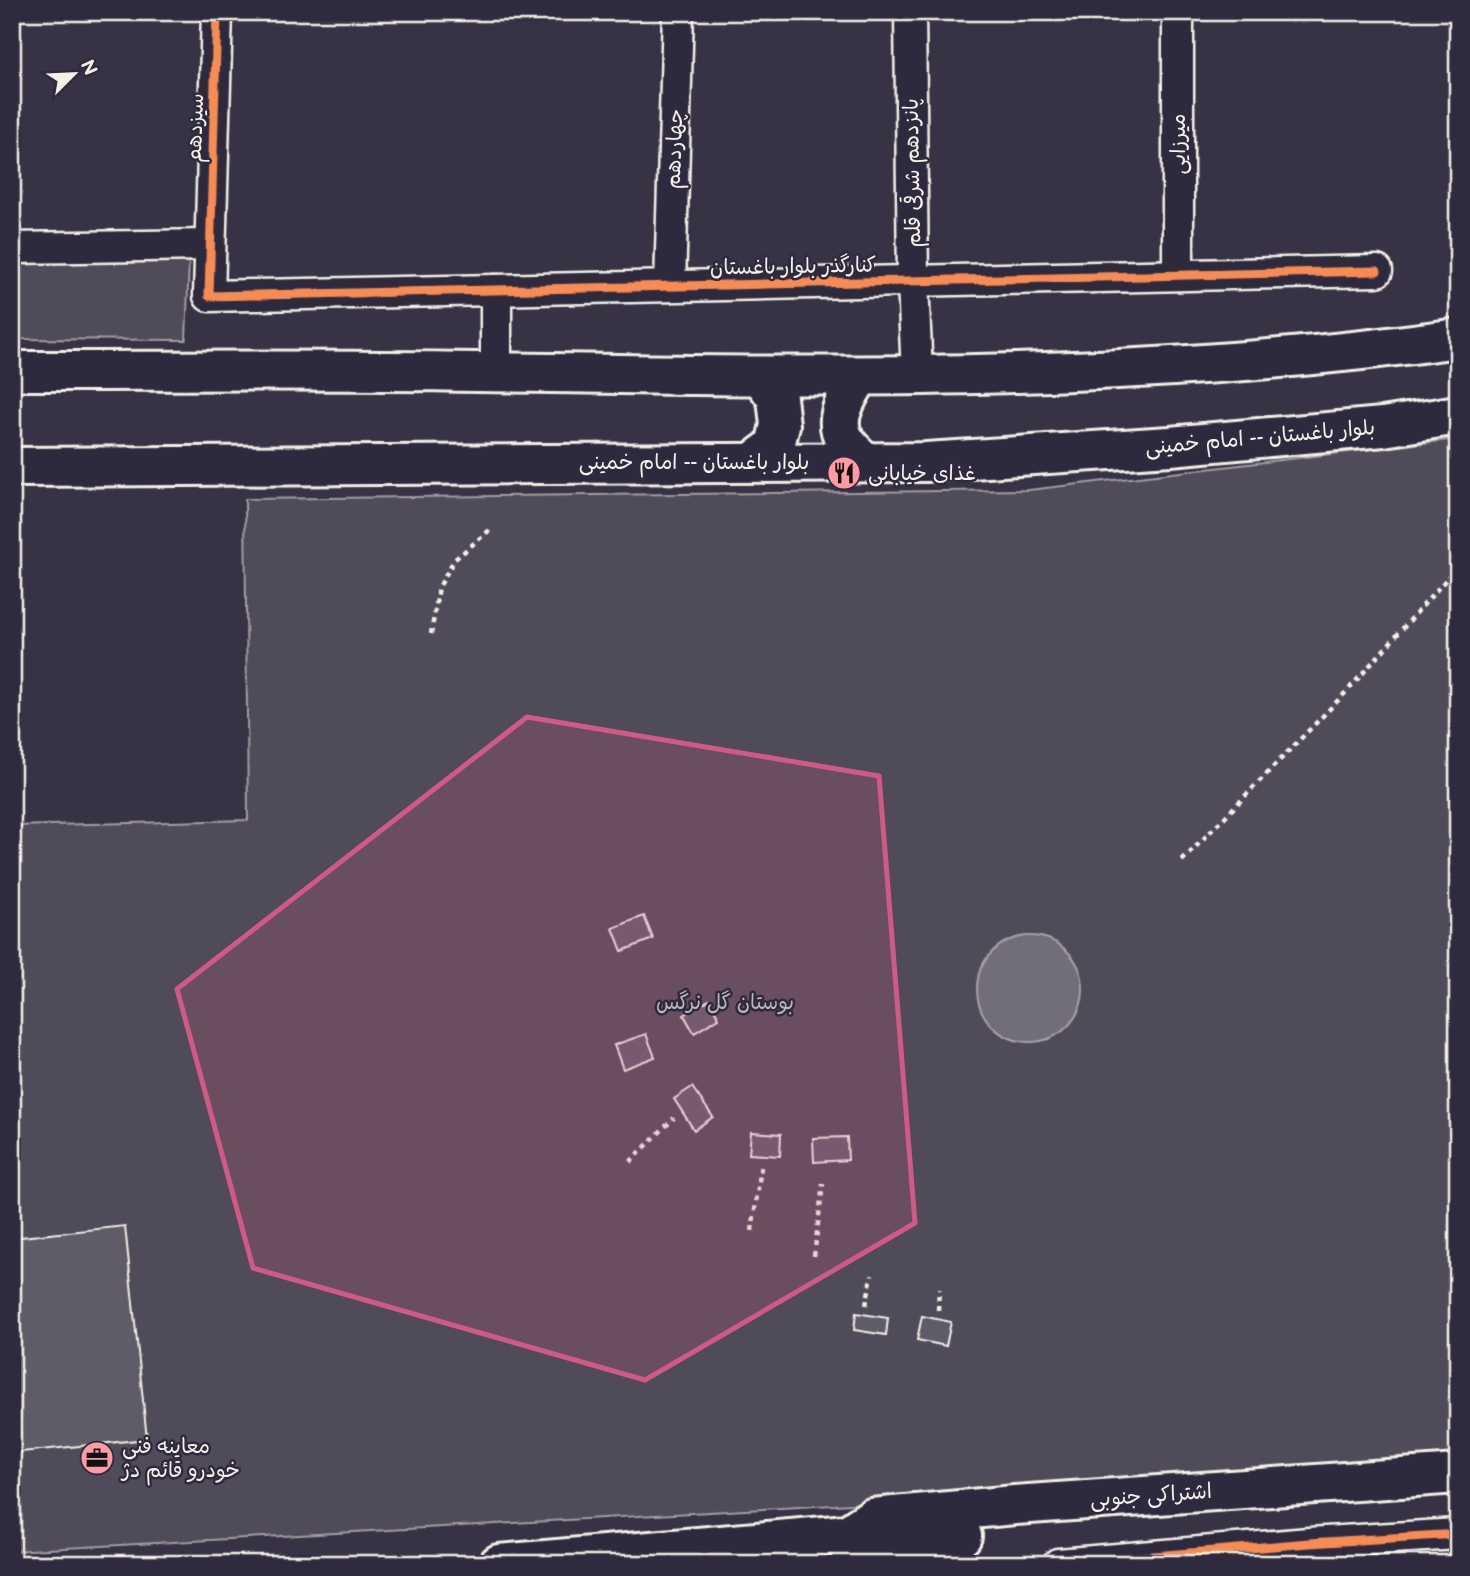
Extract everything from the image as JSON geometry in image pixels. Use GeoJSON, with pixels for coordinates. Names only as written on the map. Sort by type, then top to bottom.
{"type":"FeatureCollection","features":[{"type":"Feature","properties":{"kind":"main road"},"geometry":{"type":"LineString","coordinates":[[12,371],[917,376],[1178,366],[1388,348],[1458,338]]}},
{"type":"Feature","properties":{"kind":"main road"},"geometry":{"type":"LineString","coordinates":[[753,461],[775,446],[780,425],[777,398],[761,376]]}},
{"type":"Feature","properties":{"kind":"main road"},"geometry":{"type":"LineString","coordinates":[[860,376],[840,414],[841,435],[849,450],[866,462]]}},
{"type":"Feature","properties":{"kind":"main road","name":"بلوار باغستان -- امام خمینی"},"geometry":{"type":"LineString","coordinates":[[12,467],[926,462],[1170,446],[1383,427],[1458,415]]}},
{"type":"Feature","properties":{"kind":"main road","name":"اشتراکی جنوبی"},"geometry":{"type":"LineString","coordinates":[[848,1549],[872,1518],[1015,1505],[1458,1474]]}},
{"type":"Feature","properties":{"kind":"main road","name":"اشتراکی جنوبی"},"geometry":{"type":"LineString","coordinates":[[499,1564],[848,1549],[1017,1530],[1458,1499]]}},
{"type":"Feature","properties":{"kind":"street","name":"سیزدهم"},"geometry":{"type":"LineString","coordinates":[[209,296],[216,12]]}},
{"type":"Feature","properties":{"kind":"street","name":"چهاردهم"},"geometry":{"type":"LineString","coordinates":[[670,286],[678,12]]}},
{"type":"Feature","properties":{"kind":"street","name":"پانزدهم شرقی قلم"},"geometry":{"type":"LineString","coordinates":[[910,12],[913,281],[917,376]]}},
{"type":"Feature","properties":{"kind":"street","name":"میرزایی"},"geometry":{"type":"LineString","coordinates":[[1178,12],[1178,275]]}},
{"type":"Feature","properties":{"kind":"street"},"geometry":{"type":"LineString","coordinates":[[12,248],[209,245]]}},
{"type":"Feature","properties":{"kind":"street","name":"کنارگذر بلوار باغستان"},"geometry":{"type":"LineString","coordinates":[[209,296],[1377,271]]}},
{"type":"Feature","properties":{"kind":"street"},"geometry":{"type":"LineString","coordinates":[[496,290],[496,372]]}},
{"type":"Feature","properties":{"kind":"street"},"geometry":{"type":"LineString","coordinates":[[1058,1564],[1307,1553],[1458,1534]]}},
{"type":"Feature","properties":{"kind":"path"},"geometry":{"type":"LineString","coordinates":[[431,634],[439,587],[454,560],[491,529]]}},
{"type":"Feature","properties":{"kind":"path"},"geometry":{"type":"LineString","coordinates":[[1182,861],[1349,689],[1458,566]]}},
{"type":"Feature","properties":{"kind":"path"},"geometry":{"type":"LineString","coordinates":[[630,1162],[674,1118]]}},
{"type":"Feature","properties":{"kind":"path"},"geometry":{"type":"LineString","coordinates":[[752,1231],[761,1167]]}},
{"type":"Feature","properties":{"kind":"path"},"geometry":{"type":"LineString","coordinates":[[814,1256],[823,1184]]}},
{"type":"Feature","properties":{"kind":"path"},"geometry":{"type":"LineString","coordinates":[[866,1305],[872,1275]]}},
{"type":"Feature","properties":{"kind":"path"},"geometry":{"type":"LineString","coordinates":[[938,1310],[939,1289]]}},
{"type":"Feature","properties":{"kind":"highlighted area"},"geometry":{"type":"Polygon","coordinates":[[[527,717],[879,776],[915,1223],[645,1380],[253,1268],[177,989],[527,717]]]}},
{"type":"Feature","properties":{"kind":"green space"},"geometry":{"type":"Polygon","coordinates":[[[189,261],[186,340],[12,339],[12,264],[189,261]]]}},
{"type":"Feature","properties":{"kind":"green space","name":"بوستان گل نرگس"},"geometry":{"type":"Polygon","coordinates":[[[1458,439],[1458,1470],[12,1551],[12,826],[248,820],[245,499],[1029,490],[1458,439]]]}},
{"type":"Feature","properties":{"kind":"shaded area"},"geometry":{"type":"Polygon","coordinates":[[[1030,936],[1050,940],[1067,952],[1079,969],[1083,989],[1079,1009],[1067,1026],[1050,1038],[1030,1042],[1010,1038],[993,1026],[981,1009],[977,989],[981,969],[993,952],[1010,940],[1030,936]]]}},
{"type":"Feature","properties":{"kind":"building"},"geometry":{"type":"Polygon","coordinates":[[[644,916],[653,939],[622,951],[613,928],[644,916]]]}},
{"type":"Feature","properties":{"kind":"building"},"geometry":{"type":"Polygon","coordinates":[[[709,1000],[719,1018],[694,1033],[684,1015],[709,1000]]]}},
{"type":"Feature","properties":{"kind":"building"},"geometry":{"type":"Polygon","coordinates":[[[646,1034],[655,1057],[623,1069],[614,1045],[646,1034]]]}},
{"type":"Feature","properties":{"kind":"building"},"geometry":{"type":"Polygon","coordinates":[[[692,1087],[713,1117],[694,1130],[674,1099],[692,1087]]]}},
{"type":"Feature","properties":{"kind":"building"},"geometry":{"type":"Polygon","coordinates":[[[751,1132],[781,1134],[780,1156],[749,1154],[751,1132]]]}},
{"type":"Feature","properties":{"kind":"building"},"geometry":{"type":"Polygon","coordinates":[[[847,1137],[848,1160],[814,1162],[813,1138],[847,1137]]]}},
{"type":"Feature","properties":{"kind":"building"},"geometry":{"type":"Polygon","coordinates":[[[125,1226],[147,1439],[12,1453],[12,1238],[125,1226]]]}},
{"type":"Feature","properties":{"kind":"building"},"geometry":{"type":"Polygon","coordinates":[[[856,1313],[888,1318],[886,1335],[854,1330],[856,1313]]]}},
{"type":"Feature","properties":{"kind":"building"},"geometry":{"type":"Polygon","coordinates":[[[922,1316],[951,1322],[946,1346],[917,1340],[922,1316]]]}},
{"type":"Feature","properties":{"kind":"cycle path"},"geometry":{"type":"LineString","coordinates":[[217,12],[209,296],[1377,271]]}},
{"type":"Feature","properties":{"kind":"cycle path"},"geometry":{"type":"LineString","coordinates":[[1058,1564],[1309,1543],[1458,1534]]}},
{"type":"Feature","properties":{"kind":"place","name":"غذای خیابانی"},"geometry":{"type":"Point","coordinates":[844,473]}},
{"type":"Feature","properties":{"kind":"place","name":"معاینه فنی خودرو قائم دژ"},"geometry":{"type":"Point","coordinates":[97,1458]}}]}
